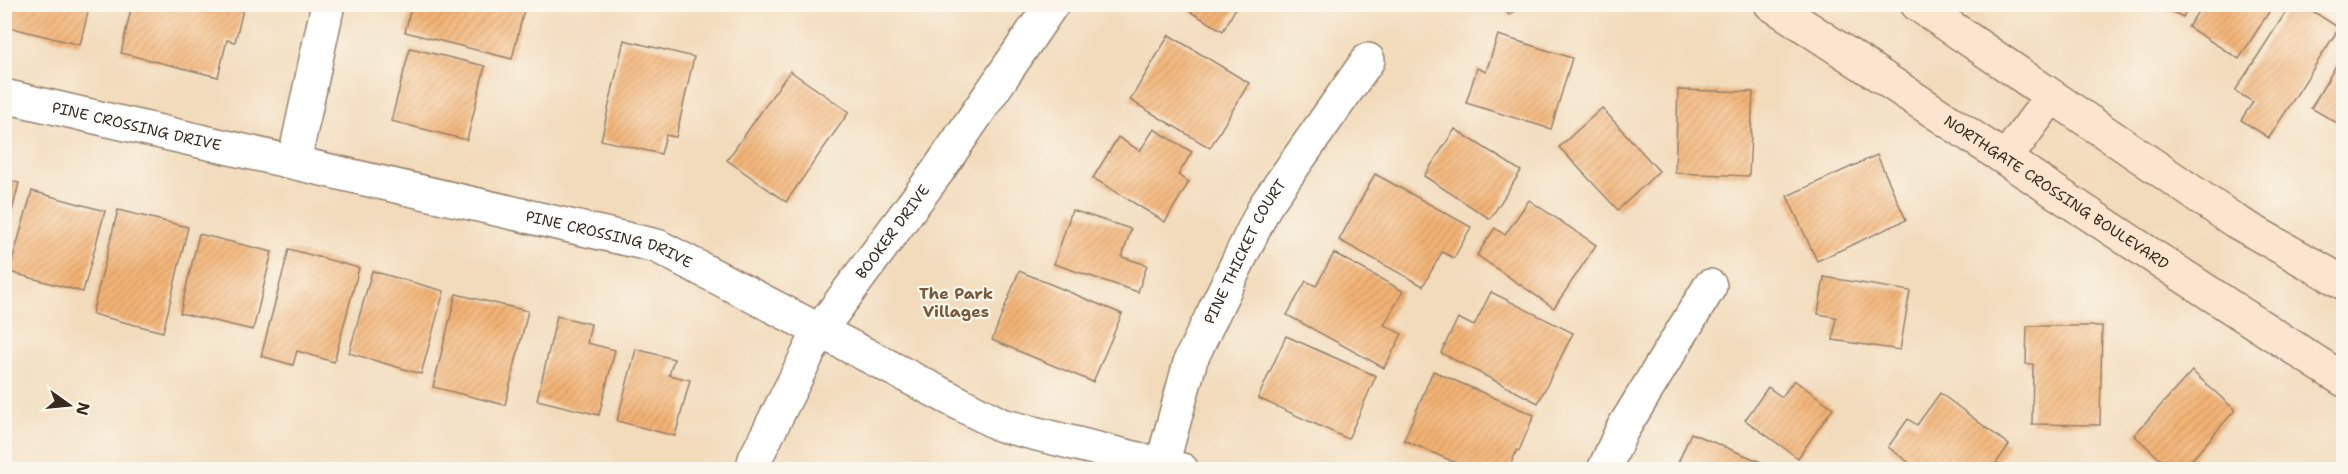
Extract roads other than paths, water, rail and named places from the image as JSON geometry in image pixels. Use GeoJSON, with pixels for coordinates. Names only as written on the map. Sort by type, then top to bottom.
{"type":"FeatureCollection","features":[{"type":"Feature","properties":{"kind":"main road","name":"NORTHGATE CROSSING BOULEVARD"},"geometry":{"type":"LineString","coordinates":[[1771,4],[2194,285],[2343,380]]}},
{"type":"Feature","properties":{"kind":"main road"},"geometry":{"type":"LineString","coordinates":[[1917,4],[2235,220],[2343,283]]}},
{"type":"Feature","properties":{"kind":"main road"},"geometry":{"type":"LineString","coordinates":[[2006,158],[2051,97]]}},
{"type":"Feature","properties":{"kind":"street"},"geometry":{"type":"LineString","coordinates":[[294,162],[328,4]]}},
{"type":"Feature","properties":{"kind":"street","name":"BOOKER DRIVE"},"geometry":{"type":"LineString","coordinates":[[752,470],[755,459],[820,330],[937,172],[1052,4]]}},
{"type":"Feature","properties":{"kind":"street","name":"PINE THICKET COURT"},"geometry":{"type":"LineString","coordinates":[[1172,467],[1191,359],[1265,206],[1368,60]]}},
{"type":"Feature","properties":{"kind":"street","name":"PINE CROSSING DRIVE"},"geometry":{"type":"LineString","coordinates":[[4,96],[657,246],[1001,424],[1172,467]]}},
{"type":"Feature","properties":{"kind":"street"},"geometry":{"type":"LineString","coordinates":[[1604,470],[1622,430],[1710,286]]}},
{"type":"Feature","properties":{"kind":"district","name":"The Park Villages"},"geometry":{"type":"Point","coordinates":[956,302]}}]}
